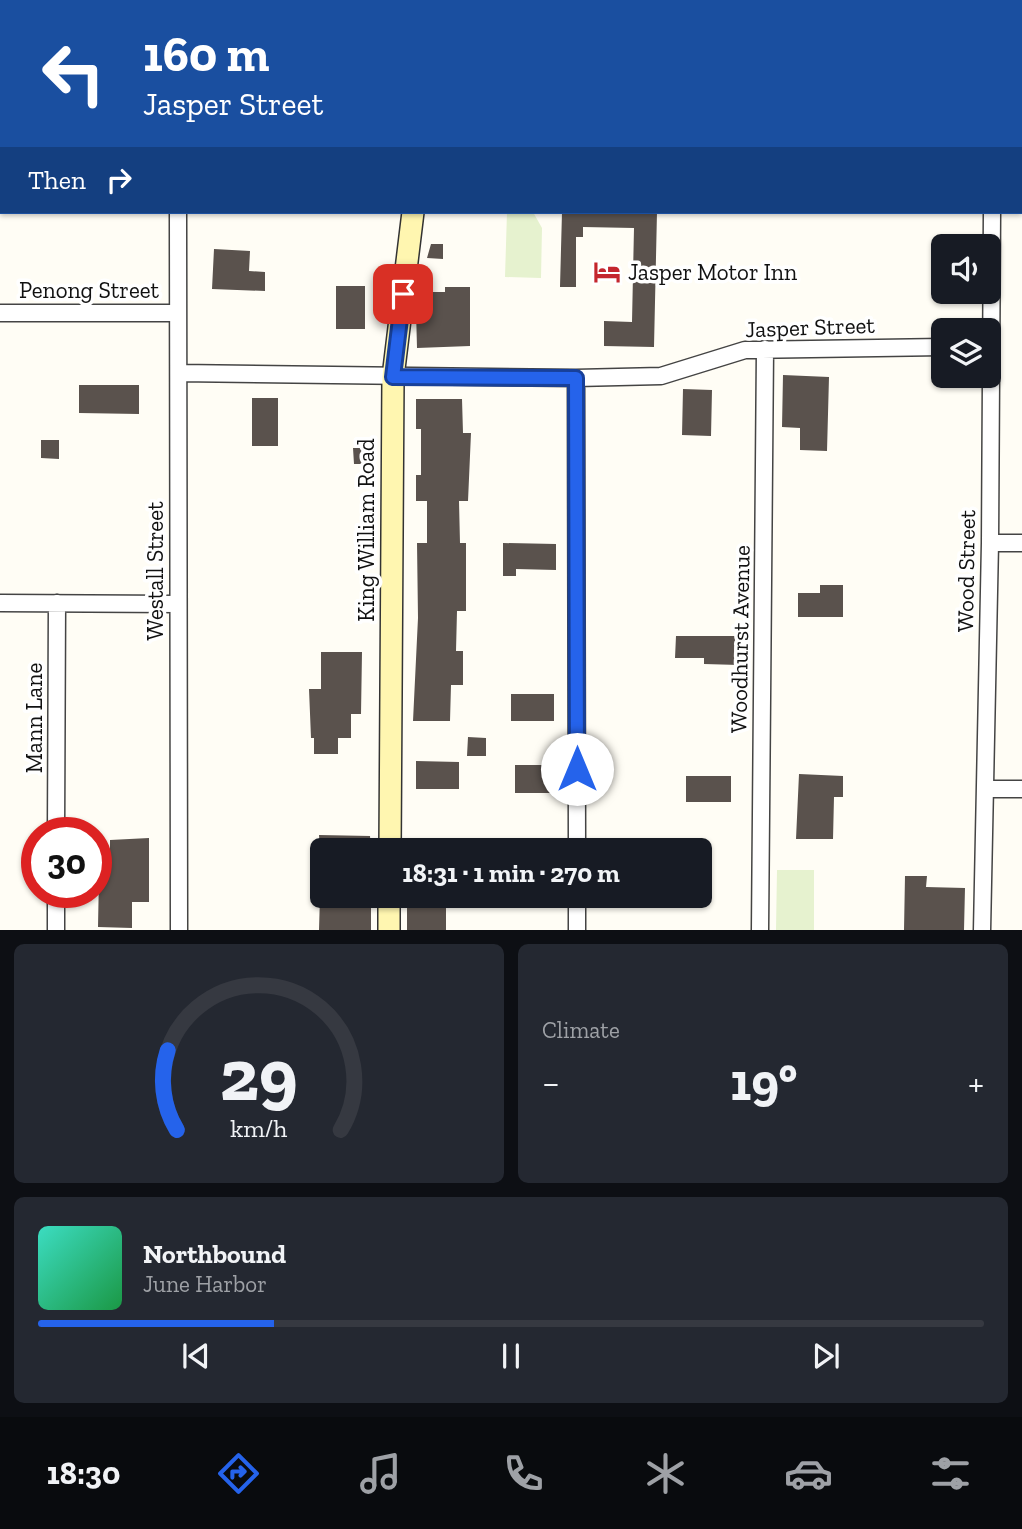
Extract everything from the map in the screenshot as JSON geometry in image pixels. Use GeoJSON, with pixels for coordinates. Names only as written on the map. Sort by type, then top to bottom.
{"type":"FeatureCollection","features":[{"type":"Feature","properties":{"kind":"main road","name":"King William Road"},"geometry":{"type":"LineString","coordinates":[[390,838],[393,377],[413,214]]}},
{"type":"Feature","properties":{"kind":"main road"},"geometry":{"type":"LineString","coordinates":[[389,908],[389,930]]}},
{"type":"Feature","properties":{"kind":"street","name":"Westall Street"},"geometry":{"type":"LineString","coordinates":[[178,214],[179,930]]}},
{"type":"Feature","properties":{"kind":"street","name":"Wood Street"},"geometry":{"type":"LineString","coordinates":[[990,318],[992,214]]}},
{"type":"Feature","properties":{"kind":"street","name":"Penong Street"},"geometry":{"type":"LineString","coordinates":[[0,313],[178,313]]}},
{"type":"Feature","properties":{"kind":"street","name":"Jasper Street"},"geometry":{"type":"LineString","coordinates":[[179,373],[393,377],[661,376],[745,350],[931,347]]}},
{"type":"Feature","properties":{"kind":"street","name":"Woodhurst Avenue"},"geometry":{"type":"LineString","coordinates":[[760,930],[765,349]]}},
{"type":"Feature","properties":{"kind":"street"},"geometry":{"type":"LineString","coordinates":[[576,378],[577,838]]}},
{"type":"Feature","properties":{"kind":"street","name":"Wood Street"},"geometry":{"type":"LineString","coordinates":[[982,930],[990,544],[990,388]]}},
{"type":"Feature","properties":{"kind":"street"},"geometry":{"type":"LineString","coordinates":[[990,544],[1022,543]]}},
{"type":"Feature","properties":{"kind":"street"},"geometry":{"type":"LineString","coordinates":[[0,603],[177,604]]}},
{"type":"Feature","properties":{"kind":"street","name":"Mann Lane"},"geometry":{"type":"LineString","coordinates":[[57,603],[57,817]]}},
{"type":"Feature","properties":{"kind":"street"},"geometry":{"type":"LineString","coordinates":[[985,789],[1022,789]]}},
{"type":"Feature","properties":{"kind":"street"},"geometry":{"type":"LineString","coordinates":[[56,908],[56,930]]}},
{"type":"Feature","properties":{"kind":"street"},"geometry":{"type":"LineString","coordinates":[[577,908],[577,930]]}},
{"type":"Feature","properties":{"kind":"green space"},"geometry":{"type":"Polygon","coordinates":[[[507,214],[534,214],[542,228],[541,278],[505,277],[507,214]]]}},
{"type":"Feature","properties":{"kind":"green space"},"geometry":{"type":"Polygon","coordinates":[[[777,870],[814,870],[814,930],[776,930],[777,870]]]}},
{"type":"Feature","properties":{"kind":"building"},"geometry":{"type":"Polygon","coordinates":[[[562,214],[657,214],[654,347],[604,346],[604,321],[632,322],[634,228],[583,227],[583,237],[576,237],[576,287],[560,287],[562,214]]]}},
{"type":"Feature","properties":{"kind":"building"},"geometry":{"type":"Polygon","coordinates":[[[431,244],[443,244],[443,259],[427,258],[431,244]]]}},
{"type":"Feature","properties":{"kind":"building"},"geometry":{"type":"Polygon","coordinates":[[[214,249],[250,251],[249,271],[265,272],[265,291],[212,289],[214,249]]]}},
{"type":"Feature","properties":{"kind":"building"},"geometry":{"type":"Polygon","coordinates":[[[336,286],[365,286],[365,329],[336,329],[336,286]]]}},
{"type":"Feature","properties":{"kind":"building"},"geometry":{"type":"Polygon","coordinates":[[[445,287],[470,287],[470,346],[417,348],[416,310],[423,310],[423,292],[445,292],[445,287]]]}},
{"type":"Feature","properties":{"kind":"building"},"geometry":{"type":"Polygon","coordinates":[[[783,375],[829,377],[827,451],[800,450],[800,428],[782,427],[783,375]]]}},
{"type":"Feature","properties":{"kind":"building"},"geometry":{"type":"Polygon","coordinates":[[[79,385],[139,385],[139,414],[79,413],[79,385]]]}},
{"type":"Feature","properties":{"kind":"building"},"geometry":{"type":"Polygon","coordinates":[[[683,389],[712,390],[711,436],[682,435],[683,389]]]}},
{"type":"Feature","properties":{"kind":"building"},"geometry":{"type":"Polygon","coordinates":[[[252,398],[278,398],[278,446],[252,446],[252,398]]]}},
{"type":"Feature","properties":{"kind":"building"},"geometry":{"type":"Polygon","coordinates":[[[416,399],[462,399],[463,433],[471,433],[468,501],[459,501],[460,543],[466,543],[466,611],[457,611],[456,651],[463,651],[463,685],[451,685],[450,721],[413,721],[418,618],[417,543],[427,543],[427,501],[416,501],[416,475],[421,475],[421,429],[416,429],[416,399]]]}},
{"type":"Feature","properties":{"kind":"building"},"geometry":{"type":"Polygon","coordinates":[[[41,440],[59,440],[59,459],[41,458],[41,440]]]}},
{"type":"Feature","properties":{"kind":"building"},"geometry":{"type":"Polygon","coordinates":[[[353,448],[368,448],[368,464],[354,464],[353,448]]]}},
{"type":"Feature","properties":{"kind":"building"},"geometry":{"type":"Polygon","coordinates":[[[503,543],[556,544],[556,570],[516,569],[516,576],[503,576],[503,543]]]}},
{"type":"Feature","properties":{"kind":"building"},"geometry":{"type":"Polygon","coordinates":[[[820,585],[843,585],[843,617],[798,617],[798,593],[820,593],[820,585]]]}},
{"type":"Feature","properties":{"kind":"building"},"geometry":{"type":"Polygon","coordinates":[[[676,636],[739,636],[739,665],[704,664],[704,658],[675,658],[676,636]]]}},
{"type":"Feature","properties":{"kind":"building"},"geometry":{"type":"Polygon","coordinates":[[[321,652],[362,652],[361,714],[351,714],[351,738],[338,738],[338,754],[314,754],[314,738],[311,738],[309,689],[321,689],[321,652]]]}},
{"type":"Feature","properties":{"kind":"building"},"geometry":{"type":"Polygon","coordinates":[[[511,694],[554,694],[554,721],[511,721],[511,694]]]}},
{"type":"Feature","properties":{"kind":"building"},"geometry":{"type":"Polygon","coordinates":[[[468,737],[486,738],[486,756],[467,756],[468,737]]]}},
{"type":"Feature","properties":{"kind":"building"},"geometry":{"type":"Polygon","coordinates":[[[416,761],[459,762],[459,789],[416,789],[416,761]]]}},
{"type":"Feature","properties":{"kind":"building"},"geometry":{"type":"Polygon","coordinates":[[[515,765],[556,765],[556,793],[515,793],[515,765]]]}},
{"type":"Feature","properties":{"kind":"building"},"geometry":{"type":"Polygon","coordinates":[[[799,774],[843,776],[843,797],[834,797],[833,839],[796,839],[799,774]]]}},
{"type":"Feature","properties":{"kind":"building"},"geometry":{"type":"Polygon","coordinates":[[[686,776],[731,776],[731,802],[686,802],[686,776]]]}},
{"type":"Feature","properties":{"kind":"building"},"geometry":{"type":"Polygon","coordinates":[[[319,835],[370,838],[319,838],[319,835]]]}},
{"type":"Feature","properties":{"kind":"building"},"geometry":{"type":"Polygon","coordinates":[[[149,838],[149,902],[132,902],[132,928],[98,927],[98,908],[112,908],[112,840],[149,838]]]}},
{"type":"Feature","properties":{"kind":"building"},"geometry":{"type":"Polygon","coordinates":[[[905,876],[927,876],[926,887],[965,888],[964,930],[904,930],[905,876]]]}},
{"type":"Feature","properties":{"kind":"building"},"geometry":{"type":"Polygon","coordinates":[[[320,908],[371,908],[371,930],[319,930],[320,908]]]}},
{"type":"Feature","properties":{"kind":"building"},"geometry":{"type":"Polygon","coordinates":[[[407,908],[446,908],[446,930],[407,930],[407,908]]]}},
{"type":"Feature","properties":{"kind":"place","name":"Jasper Motor Inn"},"geometry":{"type":"Point","coordinates":[607,272]}},
{"type":"Feature","properties":{"kind":"route"},"geometry":{"type":"LineString","coordinates":[[403,294],[393,377],[576,378],[577,769]]}}]}
